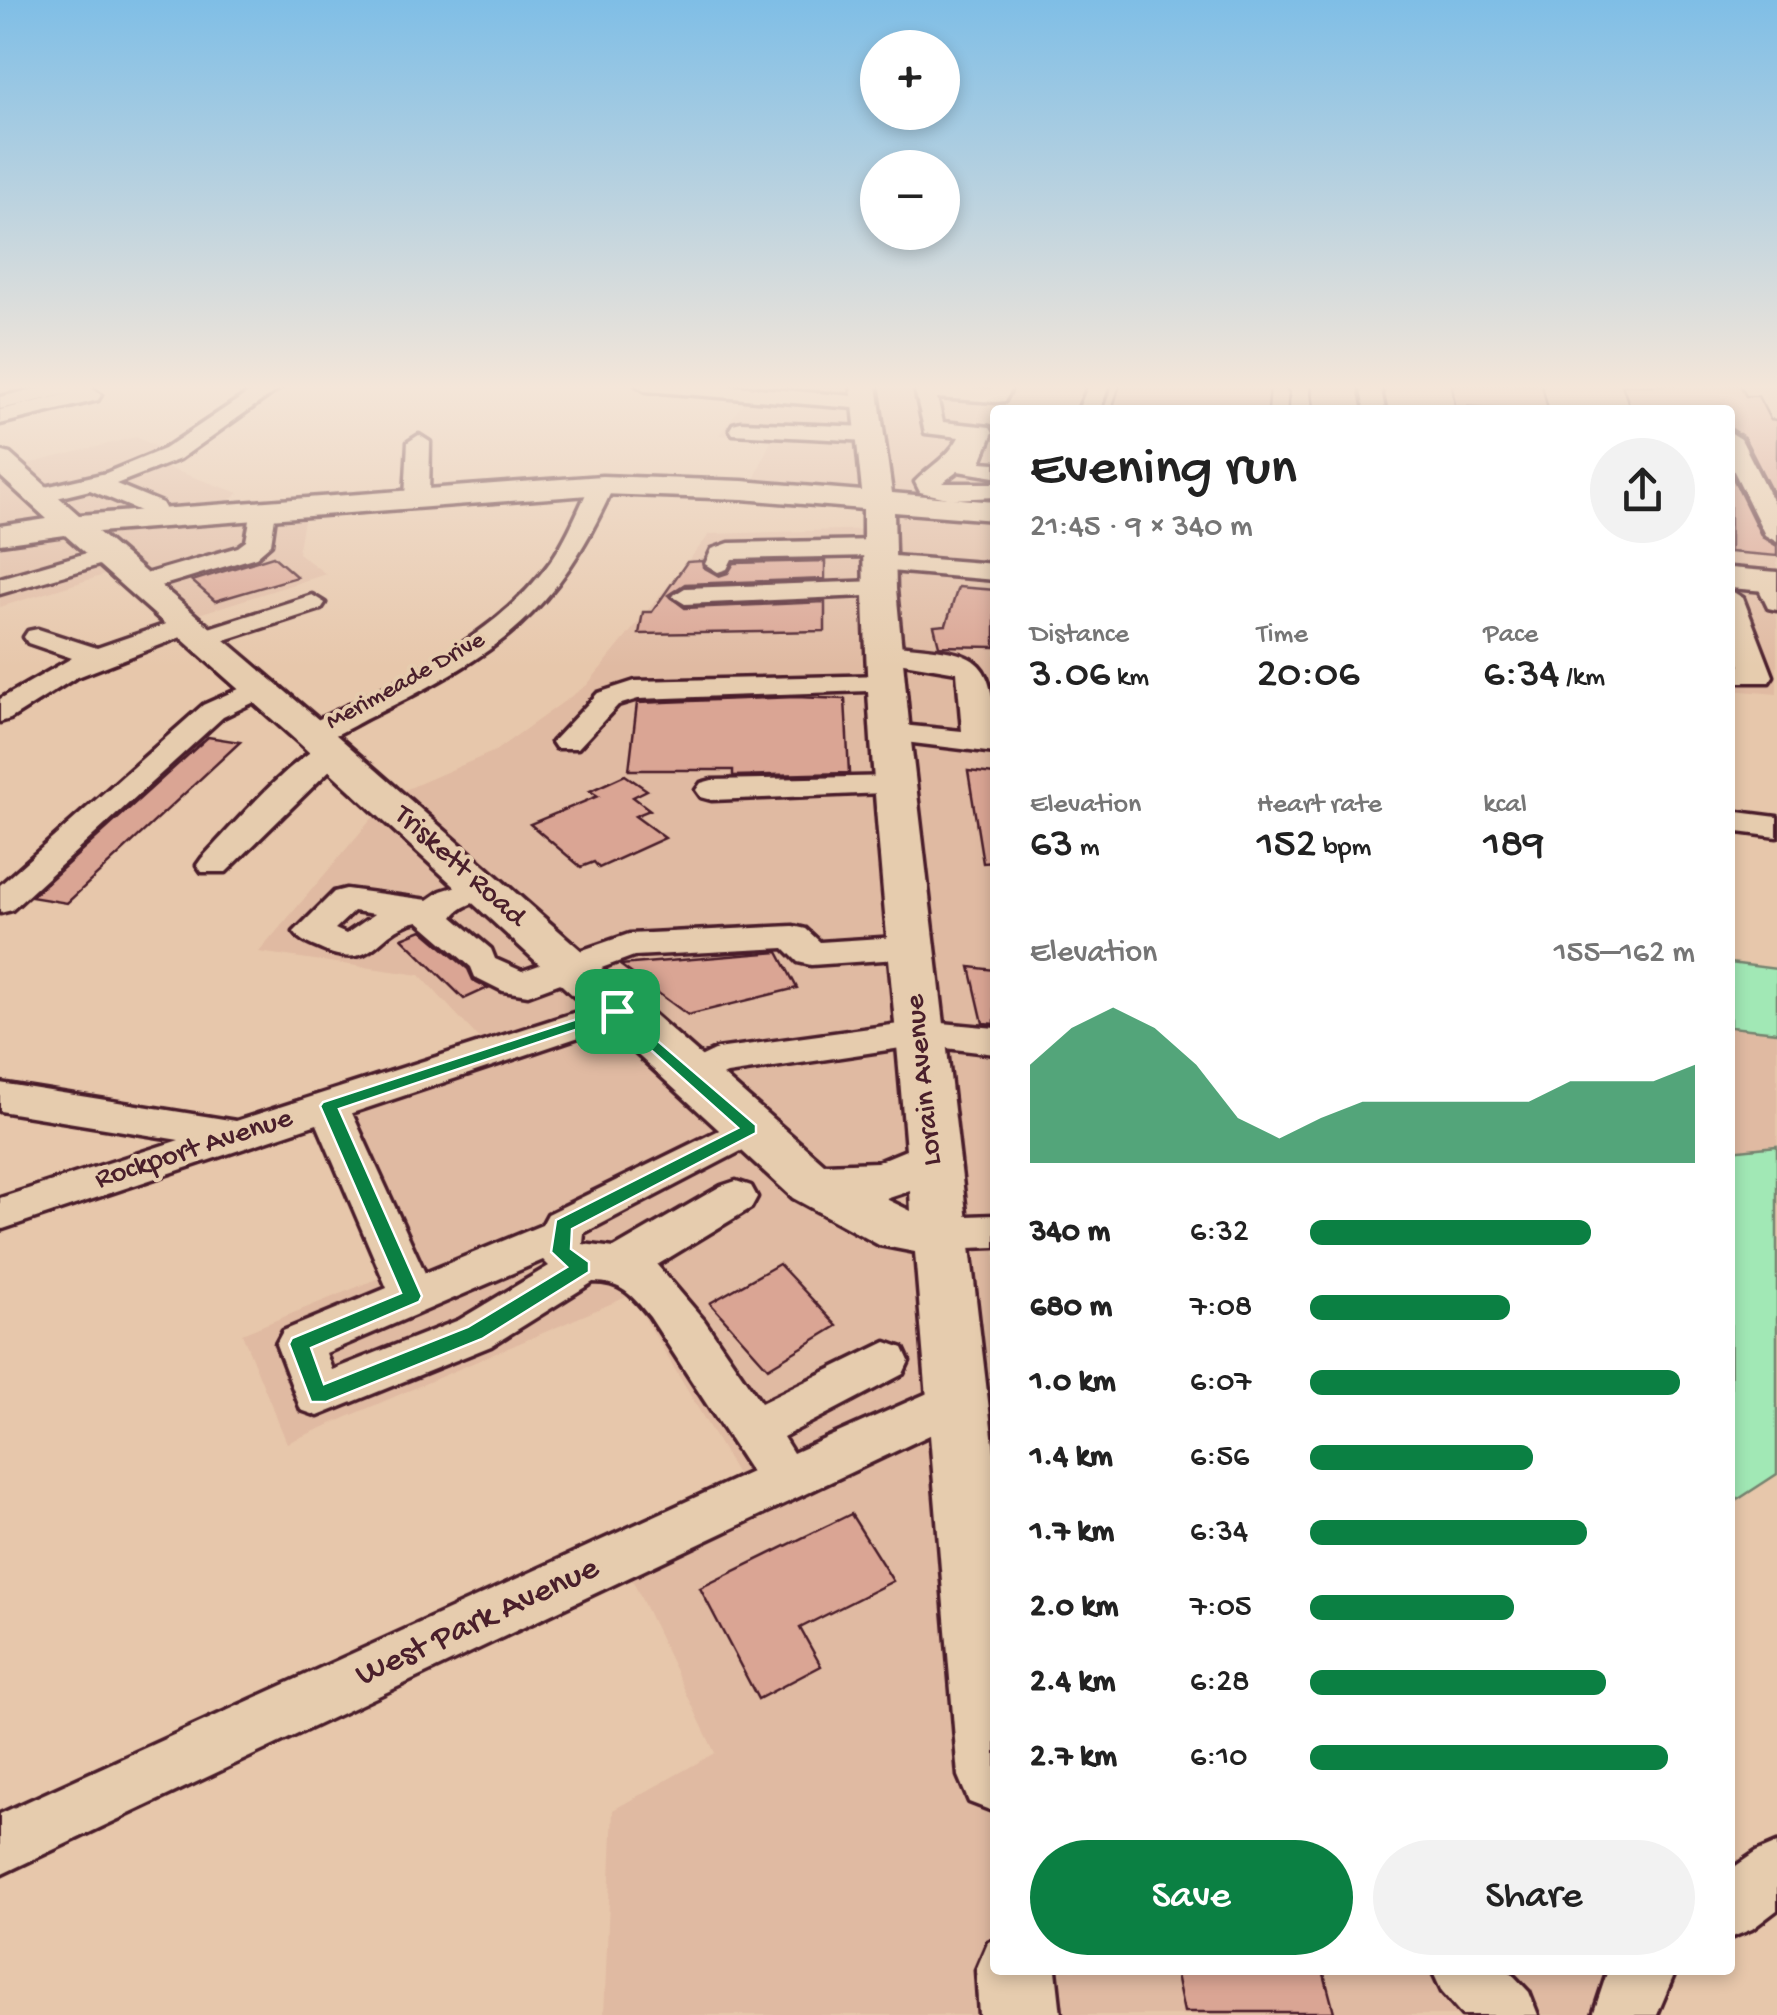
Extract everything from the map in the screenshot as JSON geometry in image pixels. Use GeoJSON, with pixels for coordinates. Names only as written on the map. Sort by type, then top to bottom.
{"type":"FeatureCollection","features":[{"type":"Feature","properties":{"kind":"main road","name":"Triskett Road"},"geometry":{"type":"LineString","coordinates":[[16,479],[322,742],[812,1184],[898,1231],[968,1232]]}},
{"type":"Feature","properties":{"kind":"main road","name":"Lorain Avenue"},"geometry":{"type":"LineString","coordinates":[[875,479],[886,668],[933,1160],[968,1232],[955,1402],[990,1713]]}},
{"type":"Feature","properties":{"kind":"main road"},"geometry":{"type":"LineString","coordinates":[[0,535],[68,525],[602,486],[742,490],[990,511]]}},
{"type":"Feature","properties":{"kind":"main road"},"geometry":{"type":"LineString","coordinates":[[117,568],[164,518]]}},
{"type":"Feature","properties":{"kind":"main road"},"geometry":{"type":"LineString","coordinates":[[1735,579],[1774,588]]}},
{"type":"Feature","properties":{"kind":"main road"},"geometry":{"type":"LineString","coordinates":[[812,1184],[883,1181],[933,1160]]}},
{"type":"Feature","properties":{"kind":"main road"},"geometry":{"type":"LineString","coordinates":[[1016,1975],[1020,2015]]}},
{"type":"Feature","properties":{"kind":"street"},"geometry":{"type":"LineString","coordinates":[[46,479],[93,482],[154,508],[164,518]]}},
{"type":"Feature","properties":{"kind":"street"},"geometry":{"type":"LineString","coordinates":[[93,482],[101,479]]}},
{"type":"Feature","properties":{"kind":"street"},"geometry":{"type":"LineString","coordinates":[[417,498],[418,479]]}},
{"type":"Feature","properties":{"kind":"street"},"geometry":{"type":"LineString","coordinates":[[931,479],[927,482],[938,491],[990,490]]}},
{"type":"Feature","properties":{"kind":"street"},"geometry":{"type":"LineString","coordinates":[[952,492],[957,479]]}},
{"type":"Feature","properties":{"kind":"street"},"geometry":{"type":"LineString","coordinates":[[1750,479],[1777,535]]}},
{"type":"Feature","properties":{"kind":"street","name":"Merimeade Drive"},"geometry":{"type":"LineString","coordinates":[[214,864],[322,742],[512,621],[559,568],[602,486]]}},
{"type":"Feature","properties":{"kind":"street"},"geometry":{"type":"LineString","coordinates":[[0,586],[247,552],[258,544],[264,510]]}},
{"type":"Feature","properties":{"kind":"street"},"geometry":{"type":"LineString","coordinates":[[718,564],[721,554],[729,551],[878,566],[990,572]]}},
{"type":"Feature","properties":{"kind":"street"},"geometry":{"type":"LineString","coordinates":[[685,596],[878,566]]}},
{"type":"Feature","properties":{"kind":"street"},"geometry":{"type":"LineString","coordinates":[[0,713],[31,688],[95,657],[312,603]]}},
{"type":"Feature","properties":{"kind":"street"},"geometry":{"type":"LineString","coordinates":[[38,636],[95,657]]}},
{"type":"Feature","properties":{"kind":"street"},"geometry":{"type":"LineString","coordinates":[[1739,644],[1744,674]]}},
{"type":"Feature","properties":{"kind":"street"},"geometry":{"type":"LineString","coordinates":[[566,742],[608,699],[636,690],[886,668],[944,658],[968,666],[975,676],[986,743],[892,733]]}},
{"type":"Feature","properties":{"kind":"street"},"geometry":{"type":"LineString","coordinates":[[0,902],[212,711],[259,689]]}},
{"type":"Feature","properties":{"kind":"street"},"geometry":{"type":"LineString","coordinates":[[712,790],[896,785]]}},
{"type":"Feature","properties":{"kind":"street"},"geometry":{"type":"LineString","coordinates":[[1735,823],[1777,827]]}},
{"type":"Feature","properties":{"kind":"street"},"geometry":{"type":"LineString","coordinates":[[482,888],[420,912],[436,920],[483,963],[516,983],[528,983],[630,945],[668,941],[711,944],[793,937],[812,954],[912,948]]}},
{"type":"Feature","properties":{"kind":"street","name":"Rockport Avenue"},"geometry":{"type":"LineString","coordinates":[[0,1214],[617,1011]]}},
{"type":"Feature","properties":{"kind":"street"},"geometry":{"type":"LineString","coordinates":[[691,1076],[717,1062],[921,1033],[990,1040]]}},
{"type":"Feature","properties":{"kind":"street"},"geometry":{"type":"LineString","coordinates":[[0,1097],[239,1135]]}},
{"type":"Feature","properties":{"kind":"street"},"geometry":{"type":"LineString","coordinates":[[329,1106],[412,1296]]}},
{"type":"Feature","properties":{"kind":"street"},"geometry":{"type":"LineString","coordinates":[[750,1129],[563,1225],[588,1256],[634,1271],[664,1298],[784,1481]]}},
{"type":"Feature","properties":{"kind":"street"},"geometry":{"type":"LineString","coordinates":[[588,1256],[475,1333],[318,1396],[299,1344],[412,1296],[588,1256],[736,1197]]}},
{"type":"Feature","properties":{"kind":"street"},"geometry":{"type":"LineString","coordinates":[[750,1430],[886,1361]]}},
{"type":"Feature","properties":{"kind":"street","name":"West Park Avenue"},"geometry":{"type":"LineString","coordinates":[[0,1845],[955,1402]]}},
{"type":"Feature","properties":{"kind":"street"},"geometry":{"type":"LineString","coordinates":[[1735,1903],[1777,1873]]}},
{"type":"Feature","properties":{"kind":"street"},"geometry":{"type":"LineString","coordinates":[[1469,1975],[1506,2015]]}},
{"type":"Feature","properties":{"kind":"street"},"geometry":{"type":"LineString","coordinates":[[1625,2015],[1638,1975]]}},
{"type":"Feature","properties":{"kind":"shaded area"},"geometry":{"type":"Polygon","coordinates":[[[0,479],[199,479],[239,493],[217,510],[307,504],[298,553],[326,574],[186,618],[127,568],[0,607],[0,479]]]}},
{"type":"Feature","properties":{"kind":"shaded area"},"geometry":{"type":"Polygon","coordinates":[[[754,479],[990,479],[990,1975],[1618,1975],[1606,2015],[604,2015],[613,1810],[715,1753],[617,1548],[744,1486],[631,1295],[287,1443],[242,1334],[384,1276],[310,1107],[485,1045],[420,975],[259,952],[391,796],[495,751],[587,685],[710,534],[873,529],[869,497],[751,487],[754,479]]]}},
{"type":"Feature","properties":{"kind":"shaded area"},"geometry":{"type":"Polygon","coordinates":[[[1735,479],[1777,479],[1777,585],[1763,585],[1777,619],[1777,694],[1735,690],[1735,479]]]}},
{"type":"Feature","properties":{"kind":"shaded area"},"geometry":{"type":"Polygon","coordinates":[[[1735,1028],[1777,1032],[1777,1474],[1735,1502],[1735,1028]]]}},
{"type":"Feature","properties":{"kind":"green space"},"geometry":{"type":"Polygon","coordinates":[[[1735,964],[1777,969],[1777,1032],[1735,1028],[1735,964]]]}},
{"type":"Feature","properties":{"kind":"green space"},"geometry":{"type":"Polygon","coordinates":[[[1777,1146],[1777,1474],[1735,1501],[1735,1150],[1777,1146]]]}},
{"type":"Feature","properties":{"kind":"building"},"geometry":{"type":"Polygon","coordinates":[[[1765,479],[1777,479],[1777,502],[1765,479]]]}},
{"type":"Feature","properties":{"kind":"building"},"geometry":{"type":"Polygon","coordinates":[[[1735,482],[1762,537],[1777,546],[1777,556],[1735,552],[1735,482]]]}},
{"type":"Feature","properties":{"kind":"building"},"geometry":{"type":"Polygon","coordinates":[[[273,556],[297,577],[215,601],[192,581],[273,556]]]}},
{"type":"Feature","properties":{"kind":"building"},"geometry":{"type":"Polygon","coordinates":[[[702,561],[703,567],[719,576],[728,573],[734,563],[825,561],[825,579],[685,584],[668,595],[685,608],[825,602],[825,631],[639,634],[643,612],[652,612],[687,562],[702,561]]]}},
{"type":"Feature","properties":{"kind":"building"},"geometry":{"type":"Polygon","coordinates":[[[958,587],[990,590],[990,647],[939,646],[934,626],[946,625],[958,587]]]}},
{"type":"Feature","properties":{"kind":"building"},"geometry":{"type":"Polygon","coordinates":[[[845,699],[849,773],[733,776],[733,770],[629,770],[637,703],[845,699]]]}},
{"type":"Feature","properties":{"kind":"building"},"geometry":{"type":"Polygon","coordinates":[[[208,737],[240,742],[67,903],[31,897],[208,737]]]}},
{"type":"Feature","properties":{"kind":"building"},"geometry":{"type":"Polygon","coordinates":[[[968,771],[990,773],[990,862],[983,863],[968,771]]]}},
{"type":"Feature","properties":{"kind":"building"},"geometry":{"type":"Polygon","coordinates":[[[625,775],[647,790],[633,797],[650,810],[635,816],[665,838],[599,868],[594,862],[581,867],[530,824],[598,796],[590,791],[625,775]]]}},
{"type":"Feature","properties":{"kind":"building"},"geometry":{"type":"Polygon","coordinates":[[[422,930],[468,969],[473,980],[488,988],[464,999],[402,938],[422,930]]]}},
{"type":"Feature","properties":{"kind":"building"},"geometry":{"type":"Polygon","coordinates":[[[778,952],[797,988],[688,1015],[620,965],[778,952]]]}},
{"type":"Feature","properties":{"kind":"building"},"geometry":{"type":"Polygon","coordinates":[[[970,967],[990,969],[990,1024],[983,1023],[970,967]]]}},
{"type":"Feature","properties":{"kind":"building"},"geometry":{"type":"Polygon","coordinates":[[[779,1264],[837,1326],[768,1368],[710,1303],[779,1264]]]}},
{"type":"Feature","properties":{"kind":"building"},"geometry":{"type":"Polygon","coordinates":[[[851,1514],[893,1581],[800,1628],[821,1666],[758,1699],[700,1588],[851,1514]]]}},
{"type":"Feature","properties":{"kind":"building"},"geometry":{"type":"Polygon","coordinates":[[[1176,1975],[1324,1975],[1334,2012],[1184,2012],[1176,1975]]]}},
{"type":"Feature","properties":{"kind":"route"},"geometry":{"type":"LineString","coordinates":[[617,1011],[750,1129],[563,1225],[561,1252],[582,1267],[475,1333],[318,1396],[299,1344],[412,1296],[329,1106],[617,1011]]}}]}
